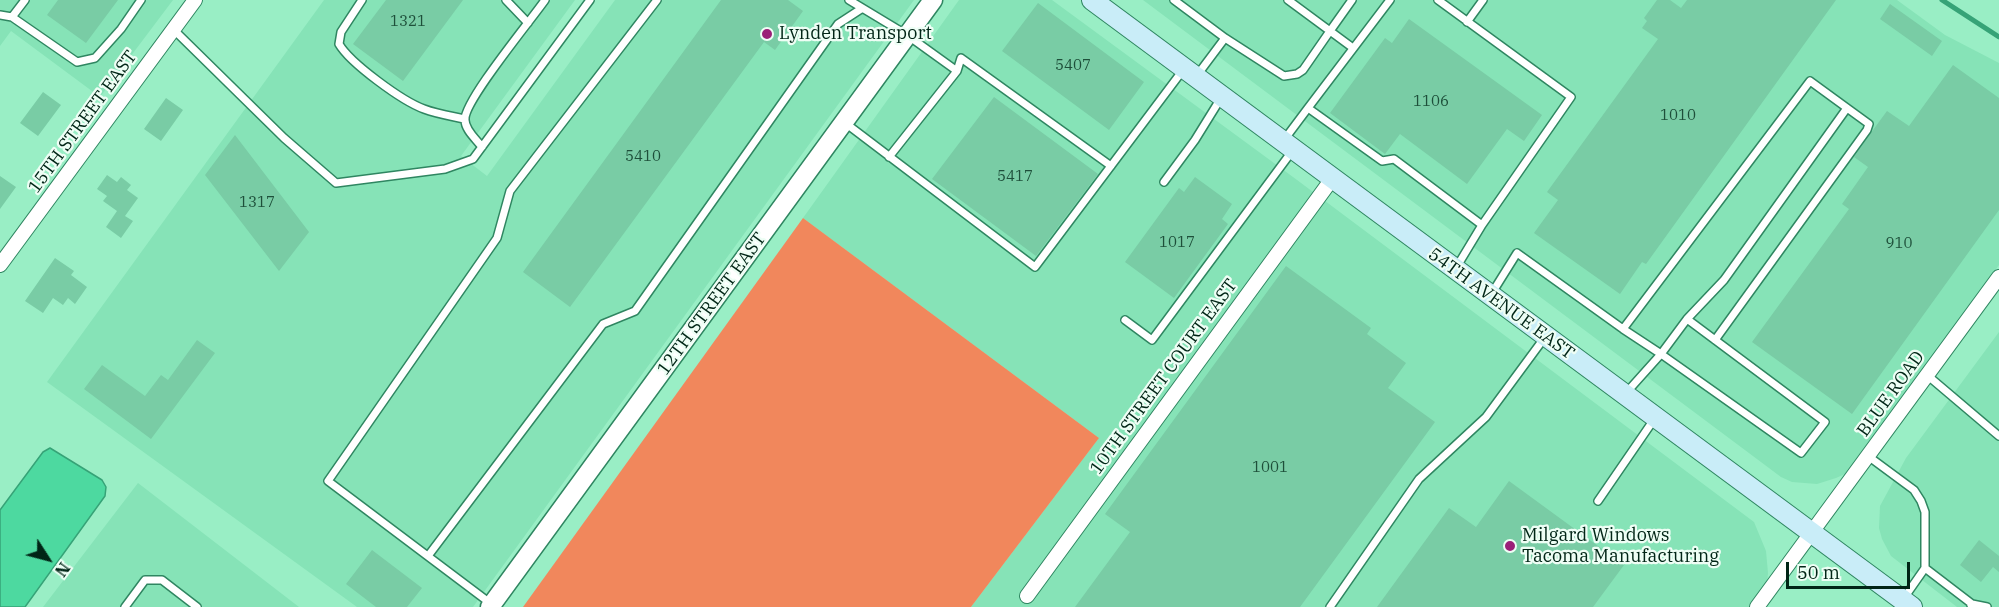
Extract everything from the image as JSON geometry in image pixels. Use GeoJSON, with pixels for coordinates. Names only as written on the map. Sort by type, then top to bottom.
{"type":"FeatureCollection","features":[{"type":"Feature","properties":{"kind":"main road","name":"54TH AVENUE EAST"},"geometry":{"type":"LineString","coordinates":[[1092,0],[1907,603]]}},
{"type":"Feature","properties":{"kind":"street","name":"15TH STREET EAST"},"geometry":{"type":"LineString","coordinates":[[0,265],[195,0]]}},
{"type":"Feature","properties":{"kind":"street","name":"12TH STREET EAST"},"geometry":{"type":"LineString","coordinates":[[491,606],[933,0]]}},
{"type":"Feature","properties":{"kind":"street","name":"10TH STREET COURT EAST"},"geometry":{"type":"LineString","coordinates":[[1025,602],[1332,179]]}},
{"type":"Feature","properties":{"kind":"street","name":"BLUE ROAD"},"geometry":{"type":"LineString","coordinates":[[1757,607],[1999,277]]}},
{"type":"Feature","properties":{"kind":"lane"},"geometry":{"type":"LineString","coordinates":[[12,16],[25,0]]}},
{"type":"Feature","properties":{"kind":"lane"},"geometry":{"type":"LineString","coordinates":[[0,15],[12,16],[77,62],[95,58],[121,29],[141,0]]}},
{"type":"Feature","properties":{"kind":"lane"},"geometry":{"type":"LineString","coordinates":[[362,0],[341,32],[339,44],[344,53],[384,85],[422,109],[465,119]]}},
{"type":"Feature","properties":{"kind":"lane"},"geometry":{"type":"LineString","coordinates":[[506,0],[528,23]]}},
{"type":"Feature","properties":{"kind":"lane"},"geometry":{"type":"LineString","coordinates":[[482,147],[466,127],[465,112],[545,0]]}},
{"type":"Feature","properties":{"kind":"lane"},"geometry":{"type":"LineString","coordinates":[[173,29],[284,138],[336,183],[445,169],[473,159],[590,0]]}},
{"type":"Feature","properties":{"kind":"lane"},"geometry":{"type":"LineString","coordinates":[[491,606],[328,481],[497,238],[510,191],[657,0]]}},
{"type":"Feature","properties":{"kind":"lane"},"geometry":{"type":"LineString","coordinates":[[849,0],[907,35],[957,71]]}},
{"type":"Feature","properties":{"kind":"lane"},"geometry":{"type":"LineString","coordinates":[[1174,0],[1225,38],[1284,76],[1297,74],[1303,70],[1352,0]]}},
{"type":"Feature","properties":{"kind":"lane"},"geometry":{"type":"LineString","coordinates":[[1288,0],[1353,48]]}},
{"type":"Feature","properties":{"kind":"lane"},"geometry":{"type":"LineString","coordinates":[[1125,320],[1152,340],[1288,146],[1308,108],[1390,0]]}},
{"type":"Feature","properties":{"kind":"lane"},"geometry":{"type":"LineString","coordinates":[[1438,0],[1571,97],[1482,225],[1455,270]]}},
{"type":"Feature","properties":{"kind":"lane"},"geometry":{"type":"LineString","coordinates":[[1467,22],[1483,0]]}},
{"type":"Feature","properties":{"kind":"lane"},"geometry":{"type":"LineString","coordinates":[[428,556],[603,324],[635,311],[838,24],[861,9]]}},
{"type":"Feature","properties":{"kind":"lane"},"geometry":{"type":"LineString","coordinates":[[844,123],[1035,267],[1110,166],[1190,73],[1225,38]]}},
{"type":"Feature","properties":{"kind":"lane"},"geometry":{"type":"LineString","coordinates":[[890,157],[957,71],[961,57],[1110,166]]}},
{"type":"Feature","properties":{"kind":"lane"},"geometry":{"type":"LineString","coordinates":[[1623,329],[1810,81],[1869,124],[1867,130],[1715,340]]}},
{"type":"Feature","properties":{"kind":"lane"},"geometry":{"type":"LineString","coordinates":[[1164,182],[1195,140],[1222,97]]}},
{"type":"Feature","properties":{"kind":"lane"},"geometry":{"type":"LineString","coordinates":[[1308,108],[1382,161],[1394,159],[1482,225]]}},
{"type":"Feature","properties":{"kind":"lane"},"geometry":{"type":"LineString","coordinates":[[1624,395],[1687,319],[1724,280],[1847,108]]}},
{"type":"Feature","properties":{"kind":"lane"},"geometry":{"type":"LineString","coordinates":[[1490,296],[1517,253],[1801,453],[1825,422],[1687,319]]}},
{"type":"Feature","properties":{"kind":"lane"},"geometry":{"type":"LineString","coordinates":[[1330,607],[1419,478],[1486,417],[1545,337]]}},
{"type":"Feature","properties":{"kind":"lane"},"geometry":{"type":"LineString","coordinates":[[1927,375],[1999,436]]}},
{"type":"Feature","properties":{"kind":"lane"},"geometry":{"type":"LineString","coordinates":[[1599,501],[1655,418]]}},
{"type":"Feature","properties":{"kind":"lane"},"geometry":{"type":"LineString","coordinates":[[1868,456],[1914,490],[1922,501],[1925,512],[1926,568],[1907,603]]}},
{"type":"Feature","properties":{"kind":"lane"},"geometry":{"type":"LineString","coordinates":[[1926,568],[1971,605],[1987,607]]}},
{"type":"Feature","properties":{"kind":"lane"},"geometry":{"type":"LineString","coordinates":[[125,607],[145,580],[162,580],[197,607]]}},
{"type":"Feature","properties":{"kind":"shaded area"},"geometry":{"type":"Polygon","coordinates":[[[0,0],[173,0],[100,97],[11,31],[0,46],[0,0]]]}},
{"type":"Feature","properties":{"kind":"shaded area"},"geometry":{"type":"Polygon","coordinates":[[[324,0],[575,0],[461,156],[487,176],[615,0],[914,0],[473,607],[357,607],[47,382],[324,0]]]}},
{"type":"Feature","properties":{"kind":"shaded area"},"geometry":{"type":"Polygon","coordinates":[[[959,0],[1052,0],[1754,522],[1766,551],[1768,573],[1767,585],[1751,607],[971,607],[1099,438],[803,218],[959,0]]]}},
{"type":"Feature","properties":{"kind":"shaded area"},"geometry":{"type":"Polygon","coordinates":[[[1143,0],[1897,0],[1945,35],[1999,63],[1999,265],[1845,474],[1817,484],[1792,482],[1781,477],[1143,0]]]}},
{"type":"Feature","properties":{"kind":"shaded area"},"geometry":{"type":"Polygon","coordinates":[[[803,218],[1099,438],[971,607],[523,607],[803,218]]]}},
{"type":"Feature","properties":{"kind":"shaded area"},"geometry":{"type":"Polygon","coordinates":[[[1999,332],[1999,607],[1957,607],[1891,556],[1879,528],[1880,506],[1906,458],[1999,332]]]}},
{"type":"Feature","properties":{"kind":"shaded area"},"geometry":{"type":"Polygon","coordinates":[[[50,448],[102,480],[106,487],[105,496],[25,607],[0,607],[0,510],[43,452],[50,448]]]}},
{"type":"Feature","properties":{"kind":"shaded area"},"geometry":{"type":"Polygon","coordinates":[[[138,483],[299,607],[43,607],[138,483]]]}},
{"type":"Feature","properties":{"kind":"building"},"geometry":{"type":"Polygon","coordinates":[[[58,0],[118,0],[86,43],[47,15],[58,0]]]}},
{"type":"Feature","properties":{"kind":"building"},"geometry":{"type":"Polygon","coordinates":[[[386,0],[463,0],[403,81],[353,44],[386,0]]]}},
{"type":"Feature","properties":{"kind":"building"},"geometry":{"type":"Polygon","coordinates":[[[721,0],[788,0],[803,11],[775,50],[764,42],[570,307],[523,272],[721,0]]]}},
{"type":"Feature","properties":{"kind":"building"},"geometry":{"type":"Polygon","coordinates":[[[1657,0],[1670,0],[1681,8],[1687,0],[1836,0],[1646,264],[1642,262],[1620,294],[1534,233],[1558,200],[1547,192],[1658,39],[1642,28],[1647,21],[1644,18],[1657,0]]]}},
{"type":"Feature","properties":{"kind":"building"},"geometry":{"type":"Polygon","coordinates":[[[1038,3],[1144,82],[1109,130],[1002,51],[1038,3]]]}},
{"type":"Feature","properties":{"kind":"building"},"geometry":{"type":"Polygon","coordinates":[[[1890,4],[1942,41],[1932,56],[1880,19],[1890,4]]]}},
{"type":"Feature","properties":{"kind":"building"},"geometry":{"type":"Polygon","coordinates":[[[1409,19],[1542,115],[1524,141],[1507,129],[1467,184],[1400,134],[1385,154],[1330,113],[1385,38],[1392,43],[1409,19]]]}},
{"type":"Feature","properties":{"kind":"building"},"geometry":{"type":"Polygon","coordinates":[[[1953,65],[1999,98],[1999,210],[1852,414],[1752,342],[1849,209],[1842,204],[1868,167],[1854,157],[1873,130],[1887,111],[1909,126],[1953,65]]]}},
{"type":"Feature","properties":{"kind":"building"},"geometry":{"type":"Polygon","coordinates":[[[43,92],[61,105],[38,136],[20,123],[43,92]]]}},
{"type":"Feature","properties":{"kind":"building"},"geometry":{"type":"Polygon","coordinates":[[[994,97],[1098,174],[1036,256],[932,179],[994,97]]]}},
{"type":"Feature","properties":{"kind":"building"},"geometry":{"type":"Polygon","coordinates":[[[166,98],[183,110],[161,141],[144,129],[166,98]]]}},
{"type":"Feature","properties":{"kind":"building"},"geometry":{"type":"Polygon","coordinates":[[[235,135],[309,232],[279,271],[205,175],[235,135]]]}},
{"type":"Feature","properties":{"kind":"building"},"geometry":{"type":"Polygon","coordinates":[[[107,175],[117,182],[121,177],[131,185],[127,190],[138,198],[125,216],[133,221],[121,238],[106,227],[117,211],[103,201],[107,196],[97,189],[107,175]]]}},
{"type":"Feature","properties":{"kind":"building"},"geometry":{"type":"Polygon","coordinates":[[[0,176],[16,187],[0,209],[0,176]]]}},
{"type":"Feature","properties":{"kind":"building"},"geometry":{"type":"Polygon","coordinates":[[[1195,177],[1232,204],[1222,219],[1228,224],[1174,298],[1125,262],[1179,188],[1184,192],[1195,177]]]}},
{"type":"Feature","properties":{"kind":"building"},"geometry":{"type":"Polygon","coordinates":[[[55,258],[74,271],[71,275],[87,287],[75,304],[68,298],[63,305],[53,298],[43,313],[25,301],[55,258]]]}},
{"type":"Feature","properties":{"kind":"building"},"geometry":{"type":"Polygon","coordinates":[[[1286,266],[1371,328],[1367,334],[1406,363],[1388,388],[1435,422],[1300,607],[1075,607],[1130,532],[1105,514],[1286,266]]]}},
{"type":"Feature","properties":{"kind":"building"},"geometry":{"type":"Polygon","coordinates":[[[197,340],[215,353],[151,439],[84,389],[102,365],[145,396],[161,375],[168,380],[197,340]]]}},
{"type":"Feature","properties":{"kind":"building","name":"Milgard Windows Tacoma Manufacturing"},"geometry":{"type":"Polygon","coordinates":[[[1509,481],[1624,565],[1593,607],[1377,607],[1449,508],[1476,527],[1509,481]]]}},
{"type":"Feature","properties":{"kind":"building"},"geometry":{"type":"Polygon","coordinates":[[[1979,540],[1999,556],[1999,572],[1993,567],[1981,582],[1960,565],[1979,540]]]}},
{"type":"Feature","properties":{"kind":"building"},"geometry":{"type":"Polygon","coordinates":[[[372,550],[422,588],[407,607],[376,607],[346,584],[372,550]]]}},
{"type":"Feature","properties":{"kind":"waterway"},"geometry":{"type":"LineString","coordinates":[[1942,0],[1999,37]]}},
{"type":"Feature","properties":{"kind":"place","name":"Lynden Transport"},"geometry":{"type":"Point","coordinates":[767,34]}},
{"type":"Feature","properties":{"kind":"place","name":"Milgard Windows Tacoma Manufacturing"},"geometry":{"type":"Point","coordinates":[1510,546]}}]}
